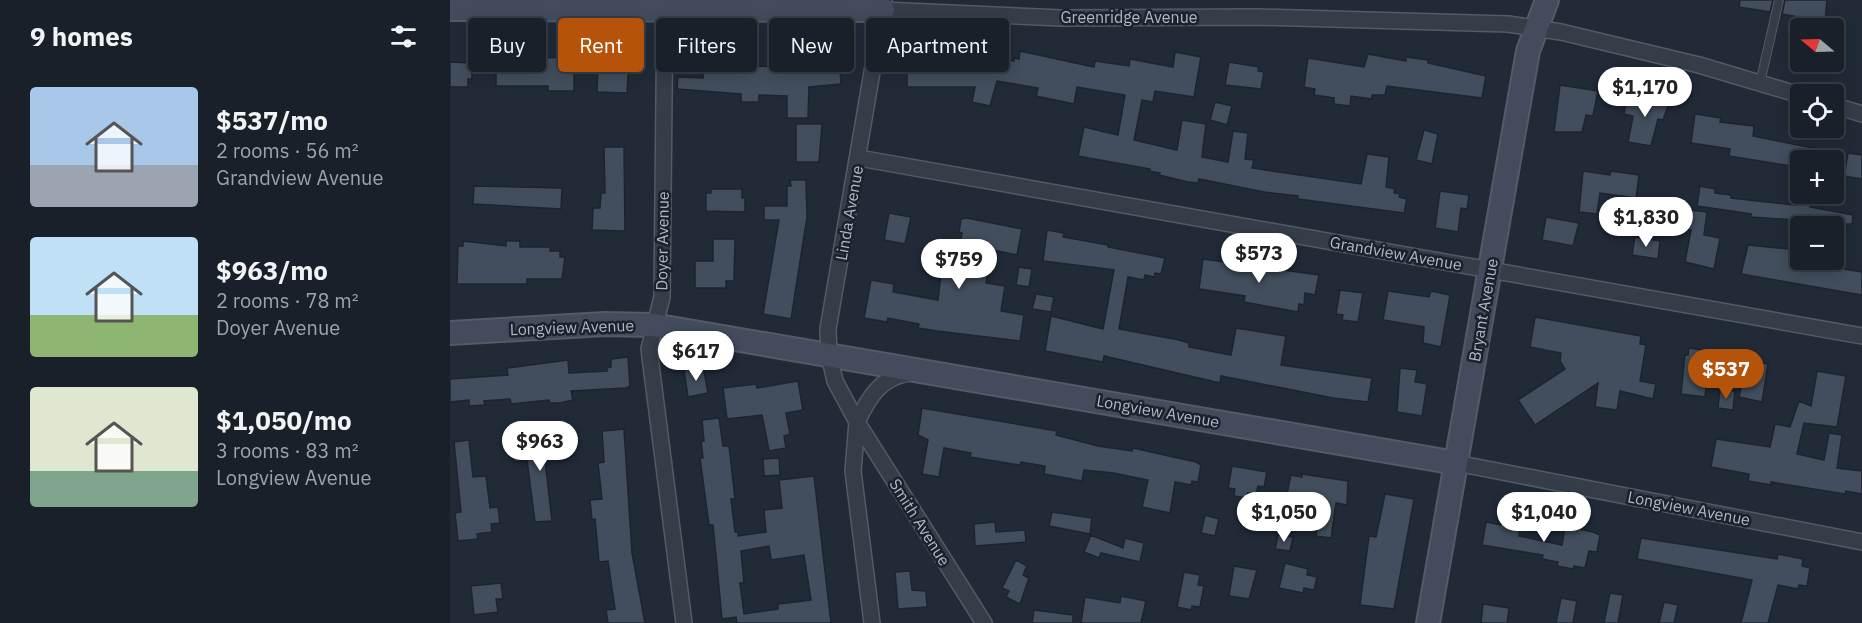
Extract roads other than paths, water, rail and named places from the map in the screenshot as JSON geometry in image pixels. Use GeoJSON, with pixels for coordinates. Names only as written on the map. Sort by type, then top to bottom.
{"type":"FeatureCollection","features":[{"type":"Feature","properties":{"kind":"street","name":"Bryant Avenue"},"geometry":{"type":"LineString","coordinates":[[1428,623],[1528,51],[1547,0]]}},
{"type":"Feature","properties":{"kind":"street","name":"Greenridge Avenue"},"geometry":{"type":"LineString","coordinates":[[450,9],[664,5],[884,5],[1061,18],[1281,18],[1508,24],[1537,28],[1700,65],[1790,92]]}},
{"type":"Feature","properties":{"kind":"street","name":"Doyer Avenue"},"geometry":{"type":"LineString","coordinates":[[664,5],[662,297],[653,325],[649,349],[684,623]]}},
{"type":"Feature","properties":{"kind":"street","name":"Linda Avenue"},"geometry":{"type":"LineString","coordinates":[[856,422],[835,381],[829,355],[828,329],[884,5]]}},
{"type":"Feature","properties":{"kind":"street"},"geometry":{"type":"LineString","coordinates":[[1844,108],[1862,114]]}},
{"type":"Feature","properties":{"kind":"street","name":"Grandview Avenue"},"geometry":{"type":"LineString","coordinates":[[859,158],[1862,336]]}},
{"type":"Feature","properties":{"kind":"street","name":"Longview Avenue"},"geometry":{"type":"LineString","coordinates":[[450,333],[605,324],[653,325],[1456,463],[1862,542]]}},
{"type":"Feature","properties":{"kind":"street"},"geometry":{"type":"LineString","coordinates":[[872,623],[853,471],[856,422],[869,399],[886,380],[894,375],[924,371]]}},
{"type":"Feature","properties":{"kind":"street","name":"Smith Avenue"},"geometry":{"type":"LineString","coordinates":[[856,422],[984,623]]}},
{"type":"Feature","properties":{"kind":"lane"},"geometry":{"type":"LineString","coordinates":[[1760,83],[1779,0]]}}]}
